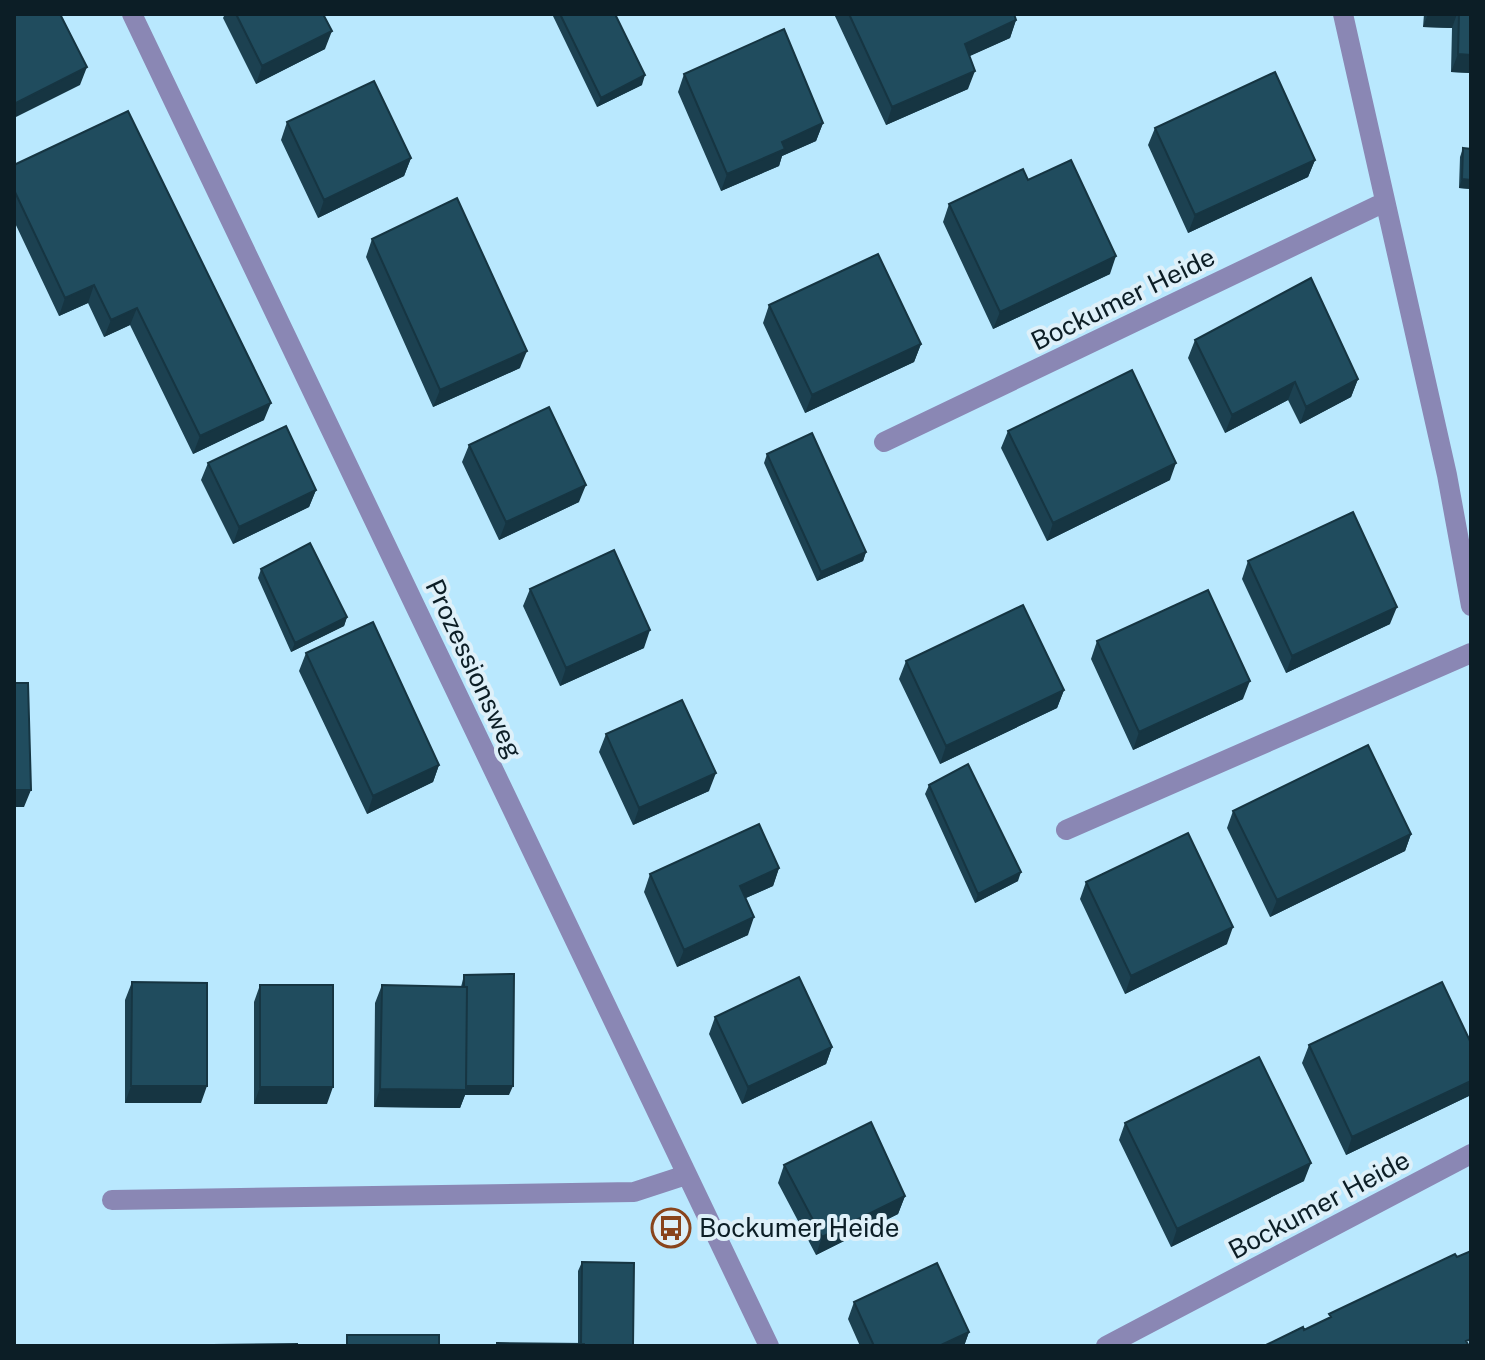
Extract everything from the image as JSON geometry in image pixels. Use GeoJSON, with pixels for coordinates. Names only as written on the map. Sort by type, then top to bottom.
{"type":"FeatureCollection","features":[{"type":"Feature","properties":{"kind":"street","name":"Prozessionsweg"},"geometry":{"type":"LineString","coordinates":[[132,14],[769,1346]]}},
{"type":"Feature","properties":{"kind":"street"},"geometry":{"type":"LineString","coordinates":[[1343,14],[1447,475],[1471,606]]}},
{"type":"Feature","properties":{"kind":"street","name":"Bockumer Heide"},"geometry":{"type":"LineString","coordinates":[[884,442],[1385,202]]}},
{"type":"Feature","properties":{"kind":"street"},"geometry":{"type":"LineString","coordinates":[[1066,830],[1471,653]]}},
{"type":"Feature","properties":{"kind":"street","name":"Bockumer Heide"},"geometry":{"type":"LineString","coordinates":[[1106,1346],[1471,1154]]}},
{"type":"Feature","properties":{"kind":"street"},"geometry":{"type":"LineString","coordinates":[[112,1200],[634,1192],[686,1175]]}},
{"type":"Feature","properties":{"kind":"building"},"geometry":{"type":"Polygon","coordinates":[[[14,14],[60,14],[87,67],[14,104],[14,14]]]}},
{"type":"Feature","properties":{"kind":"building"},"geometry":{"type":"Polygon","coordinates":[[[236,14],[323,14],[332,31],[262,66],[236,14]]]}},
{"type":"Feature","properties":{"kind":"building"},"geometry":{"type":"Polygon","coordinates":[[[560,14],[615,14],[645,75],[601,98],[560,14]]]}},
{"type":"Feature","properties":{"kind":"building"},"geometry":{"type":"Polygon","coordinates":[[[849,14],[1014,14],[1016,20],[965,44],[975,71],[892,107],[849,14]]]}},
{"type":"Feature","properties":{"kind":"building"},"geometry":{"type":"Polygon","coordinates":[[[1459,14],[1471,14],[1471,55],[1458,54],[1459,14]]]}},
{"type":"Feature","properties":{"kind":"building"},"geometry":{"type":"Polygon","coordinates":[[[784,29],[823,123],[782,142],[785,149],[727,174],[684,74],[784,29]]]}},
{"type":"Feature","properties":{"kind":"building"},"geometry":{"type":"Polygon","coordinates":[[[1275,72],[1315,160],[1195,215],[1155,128],[1275,72]]]}},
{"type":"Feature","properties":{"kind":"building"},"geometry":{"type":"Polygon","coordinates":[[[374,81],[411,158],[324,200],[287,122],[374,81]]]}},
{"type":"Feature","properties":{"kind":"building"},"geometry":{"type":"Polygon","coordinates":[[[128,111],[271,403],[200,436],[137,308],[111,320],[94,285],[65,298],[14,190],[14,165],[128,111]]]}},
{"type":"Feature","properties":{"kind":"building"},"geometry":{"type":"Polygon","coordinates":[[[1463,148],[1471,149],[1471,180],[1462,179],[1463,148]]]}},
{"type":"Feature","properties":{"kind":"building"},"geometry":{"type":"Polygon","coordinates":[[[1071,160],[1116,256],[1000,312],[949,204],[1023,169],[1028,180],[1071,160]]]}},
{"type":"Feature","properties":{"kind":"building"},"geometry":{"type":"Polygon","coordinates":[[[457,198],[527,351],[440,390],[372,239],[457,198]]]}},
{"type":"Feature","properties":{"kind":"building"},"geometry":{"type":"Polygon","coordinates":[[[878,254],[921,344],[812,395],[769,305],[878,254]]]}},
{"type":"Feature","properties":{"kind":"building"},"geometry":{"type":"Polygon","coordinates":[[[1311,278],[1358,379],[1306,407],[1295,382],[1232,415],[1195,340],[1311,278]]]}},
{"type":"Feature","properties":{"kind":"building"},"geometry":{"type":"Polygon","coordinates":[[[1132,370],[1176,463],[1053,523],[1008,431],[1132,370]]]}},
{"type":"Feature","properties":{"kind":"building"},"geometry":{"type":"Polygon","coordinates":[[[549,407],[586,485],[506,522],[469,445],[549,407]]]}},
{"type":"Feature","properties":{"kind":"building"},"geometry":{"type":"Polygon","coordinates":[[[286,426],[316,490],[239,527],[208,463],[286,426]]]}},
{"type":"Feature","properties":{"kind":"building"},"geometry":{"type":"Polygon","coordinates":[[[812,433],[866,552],[821,572],[767,454],[812,433]]]}},
{"type":"Feature","properties":{"kind":"building"},"geometry":{"type":"Polygon","coordinates":[[[1353,512],[1397,607],[1292,656],[1248,561],[1353,512]]]}},
{"type":"Feature","properties":{"kind":"building"},"geometry":{"type":"Polygon","coordinates":[[[310,543],[347,617],[295,643],[261,569],[310,543]]]}},
{"type":"Feature","properties":{"kind":"building"},"geometry":{"type":"Polygon","coordinates":[[[614,550],[650,630],[566,668],[530,589],[614,550]]]}},
{"type":"Feature","properties":{"kind":"building"},"geometry":{"type":"Polygon","coordinates":[[[1208,590],[1250,681],[1139,732],[1097,641],[1208,590]]]}},
{"type":"Feature","properties":{"kind":"building"},"geometry":{"type":"Polygon","coordinates":[[[1023,605],[1064,690],[946,746],[906,661],[1023,605]]]}},
{"type":"Feature","properties":{"kind":"building"},"geometry":{"type":"Polygon","coordinates":[[[373,622],[439,765],[373,796],[306,653],[373,622]]]}},
{"type":"Feature","properties":{"kind":"building"},"geometry":{"type":"Polygon","coordinates":[[[14,683],[28,683],[31,790],[14,790],[14,683]]]}},
{"type":"Feature","properties":{"kind":"building"},"geometry":{"type":"Polygon","coordinates":[[[682,700],[716,773],[639,808],[606,734],[682,700]]]}},
{"type":"Feature","properties":{"kind":"building"},"geometry":{"type":"Polygon","coordinates":[[[1368,745],[1411,834],[1277,900],[1233,811],[1368,745]]]}},
{"type":"Feature","properties":{"kind":"building"},"geometry":{"type":"Polygon","coordinates":[[[968,764],[1021,872],[978,894],[929,785],[968,764]]]}},
{"type":"Feature","properties":{"kind":"building"},"geometry":{"type":"Polygon","coordinates":[[[759,824],[779,868],[740,886],[754,917],[684,950],[650,874],[759,824]]]}},
{"type":"Feature","properties":{"kind":"building"},"geometry":{"type":"Polygon","coordinates":[[[1188,833],[1233,927],[1131,976],[1086,882],[1188,833]]]}},
{"type":"Feature","properties":{"kind":"building"},"geometry":{"type":"Polygon","coordinates":[[[514,974],[513,1086],[466,1086],[467,987],[464,987],[464,975],[514,974]]]}},
{"type":"Feature","properties":{"kind":"building"},"geometry":{"type":"Polygon","coordinates":[[[799,977],[832,1047],[748,1087],[715,1017],[799,977]]]}},
{"type":"Feature","properties":{"kind":"building"},"geometry":{"type":"Polygon","coordinates":[[[132,982],[207,983],[207,1086],[131,1086],[132,982]]]}},
{"type":"Feature","properties":{"kind":"building"},"geometry":{"type":"Polygon","coordinates":[[[1442,982],[1471,1043],[1471,1081],[1352,1137],[1309,1045],[1442,982]]]}},
{"type":"Feature","properties":{"kind":"building"},"geometry":{"type":"Polygon","coordinates":[[[260,985],[333,985],[333,1087],[260,1087],[260,985]]]}},
{"type":"Feature","properties":{"kind":"building"},"geometry":{"type":"Polygon","coordinates":[[[382,985],[467,987],[466,1090],[380,1089],[382,985]]]}},
{"type":"Feature","properties":{"kind":"building"},"geometry":{"type":"Polygon","coordinates":[[[1259,1057],[1311,1163],[1177,1229],[1125,1123],[1259,1057]]]}},
{"type":"Feature","properties":{"kind":"building"},"geometry":{"type":"Polygon","coordinates":[[[871,1122],[905,1196],[822,1237],[784,1165],[871,1122]]]}},
{"type":"Feature","properties":{"kind":"building"},"geometry":{"type":"Polygon","coordinates":[[[1471,1251],[1471,1339],[1466,1341],[1469,1346],[1264,1346],[1331,1317],[1329,1314],[1455,1254],[1457,1257],[1471,1251]]]}},
{"type":"Feature","properties":{"kind":"building"},"geometry":{"type":"Polygon","coordinates":[[[582,1262],[634,1263],[633,1346],[581,1344],[582,1262]]]}},
{"type":"Feature","properties":{"kind":"building"},"geometry":{"type":"Polygon","coordinates":[[[937,1263],[969,1332],[939,1346],[874,1346],[854,1302],[937,1263]]]}},
{"type":"Feature","properties":{"kind":"building"},"geometry":{"type":"Polygon","coordinates":[[[347,1335],[439,1335],[439,1346],[347,1346],[347,1335]]]}},
{"type":"Feature","properties":{"kind":"building"},"geometry":{"type":"Polygon","coordinates":[[[497,1343],[584,1344],[584,1346],[497,1346],[497,1343]]]}},
{"type":"Feature","properties":{"kind":"building"},"geometry":{"type":"Polygon","coordinates":[[[213,1345],[297,1346],[212,1346],[213,1345]]]}},
{"type":"Feature","properties":{"kind":"place","name":"Bockumer Heide"},"geometry":{"type":"Point","coordinates":[671,1228]}}]}
